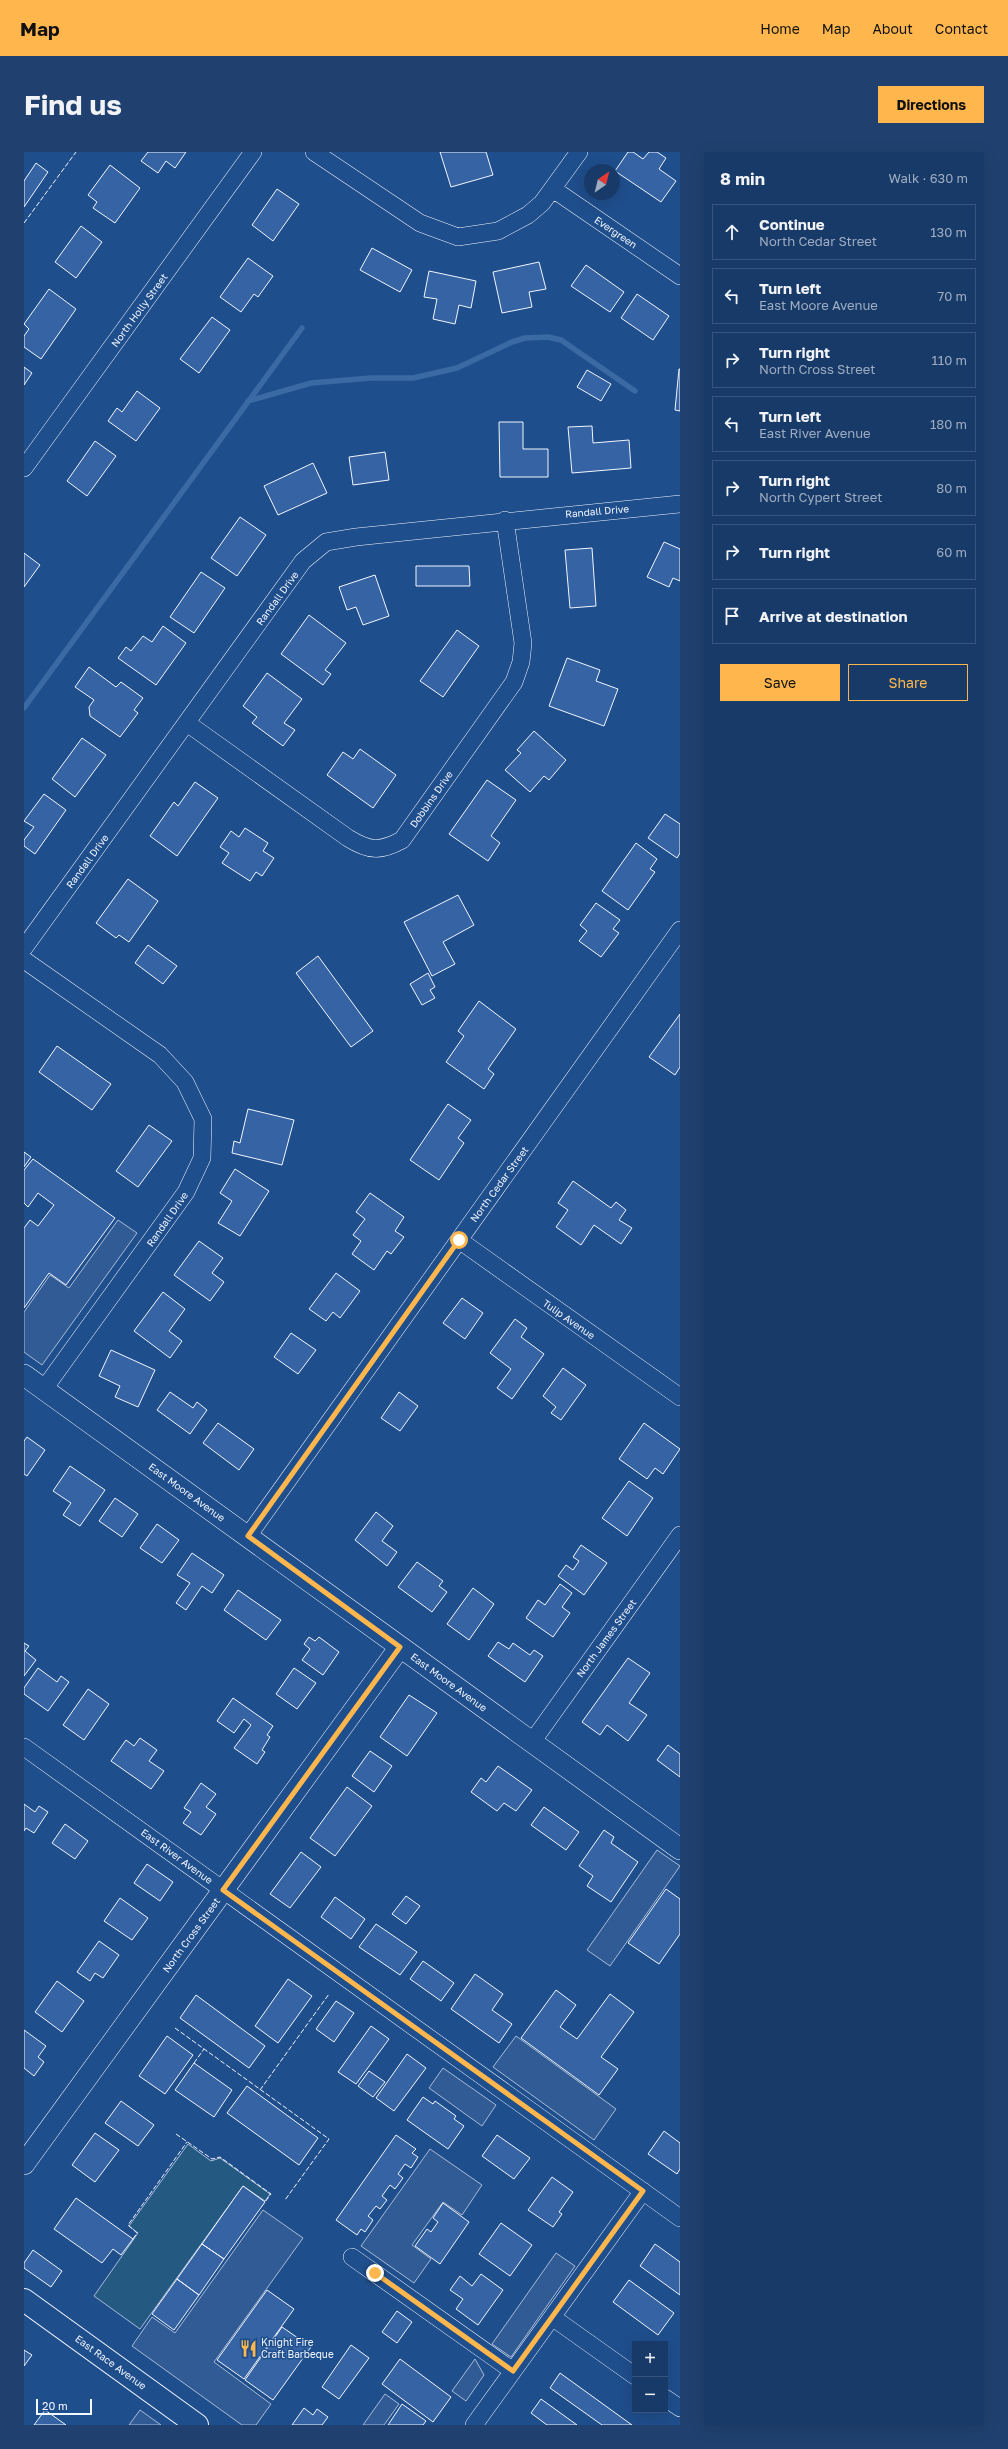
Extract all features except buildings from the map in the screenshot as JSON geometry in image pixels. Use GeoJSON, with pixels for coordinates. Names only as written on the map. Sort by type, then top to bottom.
{"type":"FeatureCollection","features":[{"type":"Feature","properties":{"kind":"main road","name":"East Race Avenue"},"geometry":{"type":"LineString","coordinates":[[24,2300],[197,2425]]}},
{"type":"Feature","properties":{"kind":"street","name":"North Holly Street"},"geometry":{"type":"LineString","coordinates":[[24,468],[253,152]]}},
{"type":"Feature","properties":{"kind":"street"},"geometry":{"type":"LineString","coordinates":[[314,152],[420,223],[458,237],[498,231],[528,215],[542,203],[579,152]]}},
{"type":"Feature","properties":{"kind":"street","name":"Evergreen"},"geometry":{"type":"LineString","coordinates":[[553,189],[680,276]]}},
{"type":"Feature","properties":{"kind":"street","name":"Randall Drive"},"geometry":{"type":"LineString","coordinates":[[24,948],[303,561],[326,542],[356,536],[505,520],[680,504]]}},
{"type":"Feature","properties":{"kind":"street","name":"Dobbins Drive"},"geometry":{"type":"LineString","coordinates":[[187,723],[364,848],[386,849],[402,840],[514,682],[521,662],[523,643],[505,520]]}},
{"type":"Feature","properties":{"kind":"street","name":"North Cedar Street"},"geometry":{"type":"LineString","coordinates":[[248,1536],[680,930]]}},
{"type":"Feature","properties":{"kind":"street","name":"Randall Drive"},"geometry":{"type":"LineString","coordinates":[[24,960],[160,1055],[185,1082],[203,1119],[202,1158],[186,1192],[44,1389]]}},
{"type":"Feature","properties":{"kind":"street","name":"Tulip Avenue"},"geometry":{"type":"LineString","coordinates":[[459,1240],[680,1397]]}},
{"type":"Feature","properties":{"kind":"street","name":"East Moore Avenue"},"geometry":{"type":"LineString","coordinates":[[24,1375],[680,1849]]}},
{"type":"Feature","properties":{"kind":"street","name":"North James Street"},"geometry":{"type":"LineString","coordinates":[[532,1742],[680,1535]]}},
{"type":"Feature","properties":{"kind":"street","name":"North Cross Street"},"geometry":{"type":"LineString","coordinates":[[24,2164],[400,1647]]}},
{"type":"Feature","properties":{"kind":"street","name":"East River Avenue"},"geometry":{"type":"LineString","coordinates":[[24,1747],[680,2218]]}},
{"type":"Feature","properties":{"kind":"street"},"geometry":{"type":"LineString","coordinates":[[474,2425],[643,2191]]}},
{"type":"Feature","properties":{"kind":"street"},"geometry":{"type":"LineString","coordinates":[[352,2257],[513,2371]]}},
{"type":"Feature","properties":{"kind":"street"},"geometry":{"type":"LineString","coordinates":[[552,2317],[632,2374]]}},
{"type":"Feature","properties":{"kind":"street"},"geometry":{"type":"LineString","coordinates":[[668,2400],[680,2408]]}},
{"type":"Feature","properties":{"kind":"shaded area"},"geometry":{"type":"Polygon","coordinates":[[[118,1220],[137,1233],[42,1365],[24,1352],[24,1312],[50,1275],[69,1288],[118,1220]]]}},
{"type":"Feature","properties":{"kind":"shaded area"},"geometry":{"type":"Polygon","coordinates":[[[657,1850],[680,1866],[610,1966],[587,1950],[657,1850]]]}},
{"type":"Feature","properties":{"kind":"shaded area"},"geometry":{"type":"Polygon","coordinates":[[[516,2036],[616,2109],[594,2140],[493,2067],[516,2036]]]}},
{"type":"Feature","properties":{"kind":"shaded area"},"geometry":{"type":"Polygon","coordinates":[[[443,2068],[496,2105],[482,2126],[429,2088],[443,2068]]]}},
{"type":"Feature","properties":{"kind":"shaded area"},"geometry":{"type":"Polygon","coordinates":[[[188,2144],[211,2161],[220,2158],[270,2194],[265,2201],[243,2186],[140,2329],[94,2296],[138,2233],[129,2226],[188,2144]]]}},
{"type":"Feature","properties":{"kind":"shaded area"},"geometry":{"type":"Polygon","coordinates":[[[430,2149],[482,2185],[462,2215],[443,2202],[412,2245],[431,2259],[414,2283],[361,2246],[430,2149]]]}},
{"type":"Feature","properties":{"kind":"shaded area"},"geometry":{"type":"Polygon","coordinates":[[[263,2210],[303,2238],[214,2362],[271,2404],[256,2425],[242,2425],[132,2346],[152,2317],[175,2333],[263,2210]]]}},
{"type":"Feature","properties":{"kind":"shaded area"},"geometry":{"type":"Polygon","coordinates":[[[556,2253],[575,2266],[511,2357],[492,2344],[556,2253]]]}},
{"type":"Feature","properties":{"kind":"shaded area"},"geometry":{"type":"Polygon","coordinates":[[[475,2359],[484,2375],[466,2401],[452,2391],[475,2359]]]}},
{"type":"Feature","properties":{"kind":"shaded area"},"geometry":{"type":"Polygon","coordinates":[[[385,2394],[399,2404],[384,2425],[363,2425],[385,2394]]]}},
{"type":"Feature","properties":{"kind":"shaded area"},"geometry":{"type":"Polygon","coordinates":[[[140,2410],[161,2425],[129,2425],[140,2410]]]}},
{"type":"Feature","properties":{"kind":"waterway"},"geometry":{"type":"LineString","coordinates":[[24,708],[302,328]]}},
{"type":"Feature","properties":{"kind":"waterway"},"geometry":{"type":"LineString","coordinates":[[248,401],[311,383],[371,378],[413,378],[457,368],[512,342],[525,338],[548,337],[561,340],[635,391]]}},
{"type":"Feature","properties":{"kind":"fence"},"geometry":{"type":"LineString","coordinates":[[24,223],[76,152]]}},
{"type":"Feature","properties":{"kind":"fence"},"geometry":{"type":"LineString","coordinates":[[260,2090],[329,1994]]}},
{"type":"Feature","properties":{"kind":"fence"},"geometry":{"type":"LineString","coordinates":[[175,2028],[329,2139],[285,2200]]}},
{"type":"Feature","properties":{"kind":"fence"},"geometry":{"type":"LineString","coordinates":[[194,2063],[204,2049]]}},
{"type":"Feature","properties":{"kind":"fence"},"geometry":{"type":"LineString","coordinates":[[176,2134],[212,2159],[220,2157],[271,2194],[265,2202]]}},
{"type":"Feature","properties":{"kind":"fence"},"geometry":{"type":"LineString","coordinates":[[133,2239],[137,2233],[128,2225],[187,2142]]}},
{"type":"Feature","properties":{"kind":"place","name":"Knight Fire Craft Barbeque"},"geometry":{"type":"Point","coordinates":[248,2348]}},
{"type":"Feature","properties":{"kind":"route"},"geometry":{"type":"LineString","coordinates":[[375,2273],[513,2371],[643,2191],[223,1890],[400,1647],[248,1536],[459,1240]]}}]}
